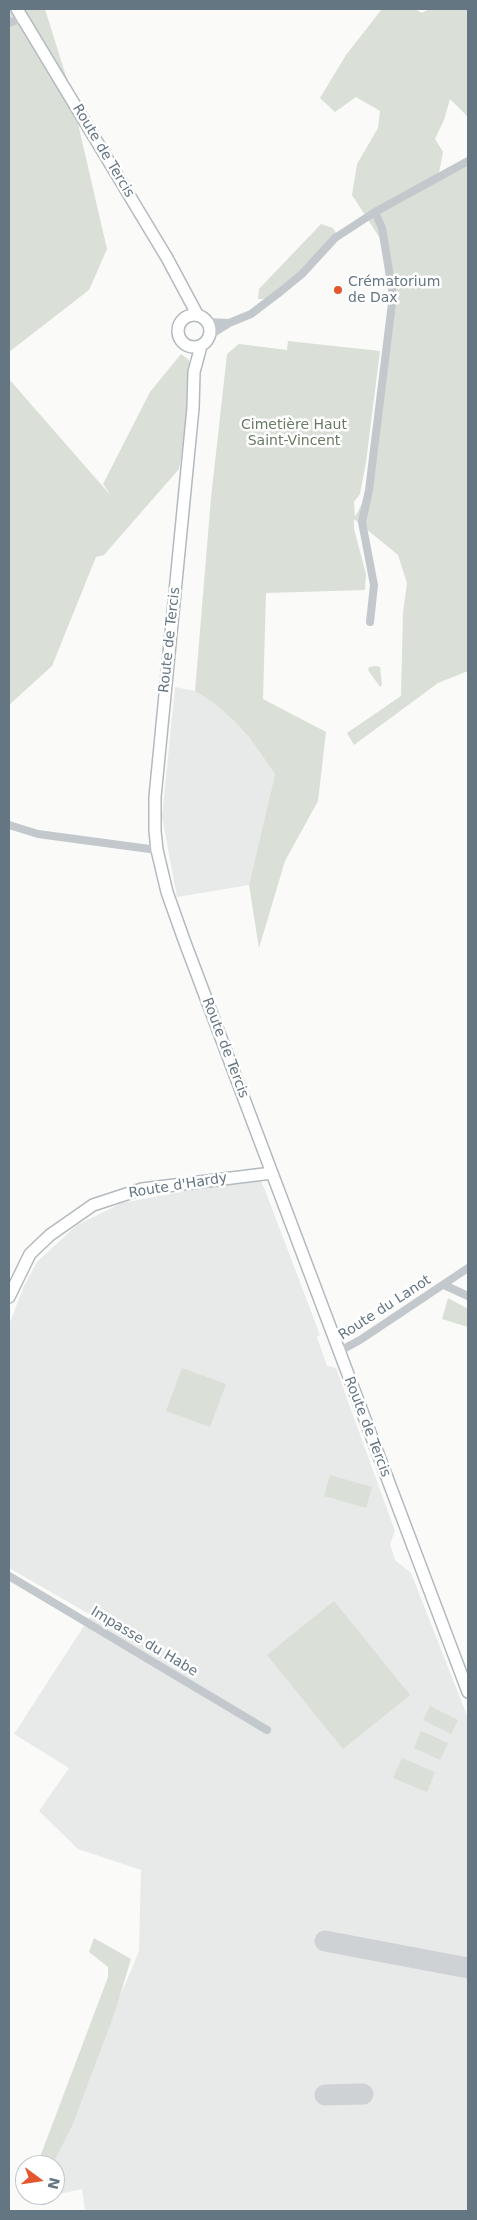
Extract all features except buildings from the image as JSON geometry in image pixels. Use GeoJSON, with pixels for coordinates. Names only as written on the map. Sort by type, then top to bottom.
{"type":"FeatureCollection","features":[{"type":"Feature","properties":{"kind":"main road","name":"Route de Tercis"},"geometry":{"type":"LineString","coordinates":[[19,13],[168,258],[197,314]]}},
{"type":"Feature","properties":{"kind":"main road"},"geometry":{"type":"LineString","coordinates":[[184,318],[186,295]]}},
{"type":"Feature","properties":{"kind":"main road"},"geometry":{"type":"LineString","coordinates":[[189,314],[197,314],[208,322],[211,328],[210,335],[201,346],[188,346],[182,342],[178,329],[184,318],[189,314]]}},
{"type":"Feature","properties":{"kind":"main road","name":"Route de Tercis"},"geometry":{"type":"LineString","coordinates":[[188,346],[194,372]]}},
{"type":"Feature","properties":{"kind":"main road","name":"Route de Tercis"},"geometry":{"type":"LineString","coordinates":[[201,346],[194,372],[191,425],[155,797],[157,850],[174,912],[338,1352],[468,1692]]}},
{"type":"Feature","properties":{"kind":"main road","name":"Route d'Hardy"},"geometry":{"type":"LineString","coordinates":[[9,1297],[30,1254],[57,1230],[93,1205],[142,1188],[272,1173]]}},
{"type":"Feature","properties":{"kind":"street"},"geometry":{"type":"LineString","coordinates":[[9,23],[19,13]]}},
{"type":"Feature","properties":{"kind":"street"},"geometry":{"type":"LineString","coordinates":[[210,335],[229,323],[251,314],[280,292],[302,274],[335,238],[375,212],[468,161]]}},
{"type":"Feature","properties":{"kind":"street"},"geometry":{"type":"LineString","coordinates":[[370,622],[374,585],[362,522],[369,490],[393,295],[382,228],[375,212]]}},
{"type":"Feature","properties":{"kind":"street"},"geometry":{"type":"LineString","coordinates":[[208,322],[229,323]]}},
{"type":"Feature","properties":{"kind":"street"},"geometry":{"type":"LineString","coordinates":[[9,825],[38,834],[157,850]]}},
{"type":"Feature","properties":{"kind":"street","name":"Route du Lanot"},"geometry":{"type":"LineString","coordinates":[[338,1352],[468,1268]]}},
{"type":"Feature","properties":{"kind":"street","name":"Route du Lanot"},"geometry":{"type":"LineString","coordinates":[[444,1285],[468,1296]]}},
{"type":"Feature","properties":{"kind":"street","name":"Impasse du Habe"},"geometry":{"type":"LineString","coordinates":[[9,1576],[267,1730]]}},
{"type":"Feature","properties":{"kind":"shaded area"},"geometry":{"type":"Polygon","coordinates":[[[175,687],[195,691],[215,704],[249,737],[275,774],[249,885],[177,897],[162,817],[175,687]]]}},
{"type":"Feature","properties":{"kind":"shaded area"},"geometry":{"type":"Polygon","coordinates":[[[254,1178],[260,1179],[320,1335],[317,1337],[327,1366],[336,1368],[395,1531],[390,1544],[395,1560],[411,1573],[468,1718],[468,2211],[85,2211],[82,2189],[65,2193],[65,2155],[54,2155],[139,1951],[141,1870],[78,1849],[39,1811],[69,1768],[14,1734],[91,1615],[9,1568],[9,1325],[24,1286],[37,1262],[77,1225],[122,1203],[254,1178]]]}},
{"type":"Feature","properties":{"kind":"green space"},"geometry":{"type":"Polygon","coordinates":[[[9,9],[45,9],[70,89],[107,249],[89,290],[9,352],[9,9]]]}},
{"type":"Feature","properties":{"kind":"green space","name":"Cimetière Haut Saint-Vincent"},"geometry":{"type":"Polygon","coordinates":[[[382,9],[415,9],[422,13],[429,9],[468,9],[468,117],[450,99],[444,120],[435,139],[443,152],[438,178],[468,161],[468,671],[438,683],[354,745],[347,733],[401,696],[403,613],[407,583],[398,555],[354,519],[354,529],[366,574],[365,590],[266,593],[263,699],[326,732],[318,801],[285,861],[259,948],[249,885],[275,774],[249,737],[234,721],[215,704],[195,691],[211,498],[227,354],[239,344],[287,350],[288,341],[380,351],[366,462],[360,494],[354,502],[355,517],[369,490],[393,295],[385,246],[352,195],[357,164],[378,128],[380,111],[356,97],[335,112],[320,98],[346,55],[382,9]]]}},
{"type":"Feature","properties":{"kind":"green space"},"geometry":{"type":"Polygon","coordinates":[[[321,224],[333,228],[336,233],[313,262],[266,299],[258,299],[259,289],[321,224]]]}},
{"type":"Feature","properties":{"kind":"green space"},"geometry":{"type":"Polygon","coordinates":[[[181,354],[189,360],[188,419],[179,469],[104,555],[96,557],[52,666],[9,705],[9,379],[112,497],[103,484],[150,392],[181,354]]]}},
{"type":"Feature","properties":{"kind":"green space"},"geometry":{"type":"Polygon","coordinates":[[[369,667],[380,667],[382,685],[380,687],[368,670],[369,667]]]}},
{"type":"Feature","properties":{"kind":"green space"},"geometry":{"type":"Polygon","coordinates":[[[448,1298],[468,1309],[468,1327],[442,1319],[448,1298]]]}},
{"type":"Feature","properties":{"kind":"green space"},"geometry":{"type":"Polygon","coordinates":[[[182,1368],[226,1384],[210,1427],[166,1411],[182,1368]]]}},
{"type":"Feature","properties":{"kind":"green space"},"geometry":{"type":"Polygon","coordinates":[[[330,1475],[372,1487],[366,1508],[324,1496],[330,1475]]]}},
{"type":"Feature","properties":{"kind":"green space"},"geometry":{"type":"Polygon","coordinates":[[[334,1601],[410,1695],[343,1749],[267,1655],[334,1601]]]}},
{"type":"Feature","properties":{"kind":"green space"},"geometry":{"type":"Polygon","coordinates":[[[430,1706],[458,1720],[451,1734],[423,1720],[430,1706]]]}},
{"type":"Feature","properties":{"kind":"green space"},"geometry":{"type":"Polygon","coordinates":[[[421,1731],[448,1743],[440,1760],[414,1748],[421,1731]]]}},
{"type":"Feature","properties":{"kind":"green space"},"geometry":{"type":"Polygon","coordinates":[[[402,1758],[435,1772],[427,1792],[393,1778],[402,1758]]]}},
{"type":"Feature","properties":{"kind":"green space"},"geometry":{"type":"Polygon","coordinates":[[[94,1938],[131,1959],[116,2009],[72,2126],[57,2155],[41,2155],[108,1977],[108,1967],[89,1952],[94,1938]]]}},
{"type":"Feature","properties":{"kind":"taxiway"},"geometry":{"type":"LineString","coordinates":[[325,1941],[468,1968]]}},
{"type":"Feature","properties":{"kind":"taxiway"},"geometry":{"type":"LineString","coordinates":[[325,2095],[363,2094]]}},
{"type":"Feature","properties":{"kind":"place","name":"Crématorium de Dax"},"geometry":{"type":"Point","coordinates":[338,290]}}]}
